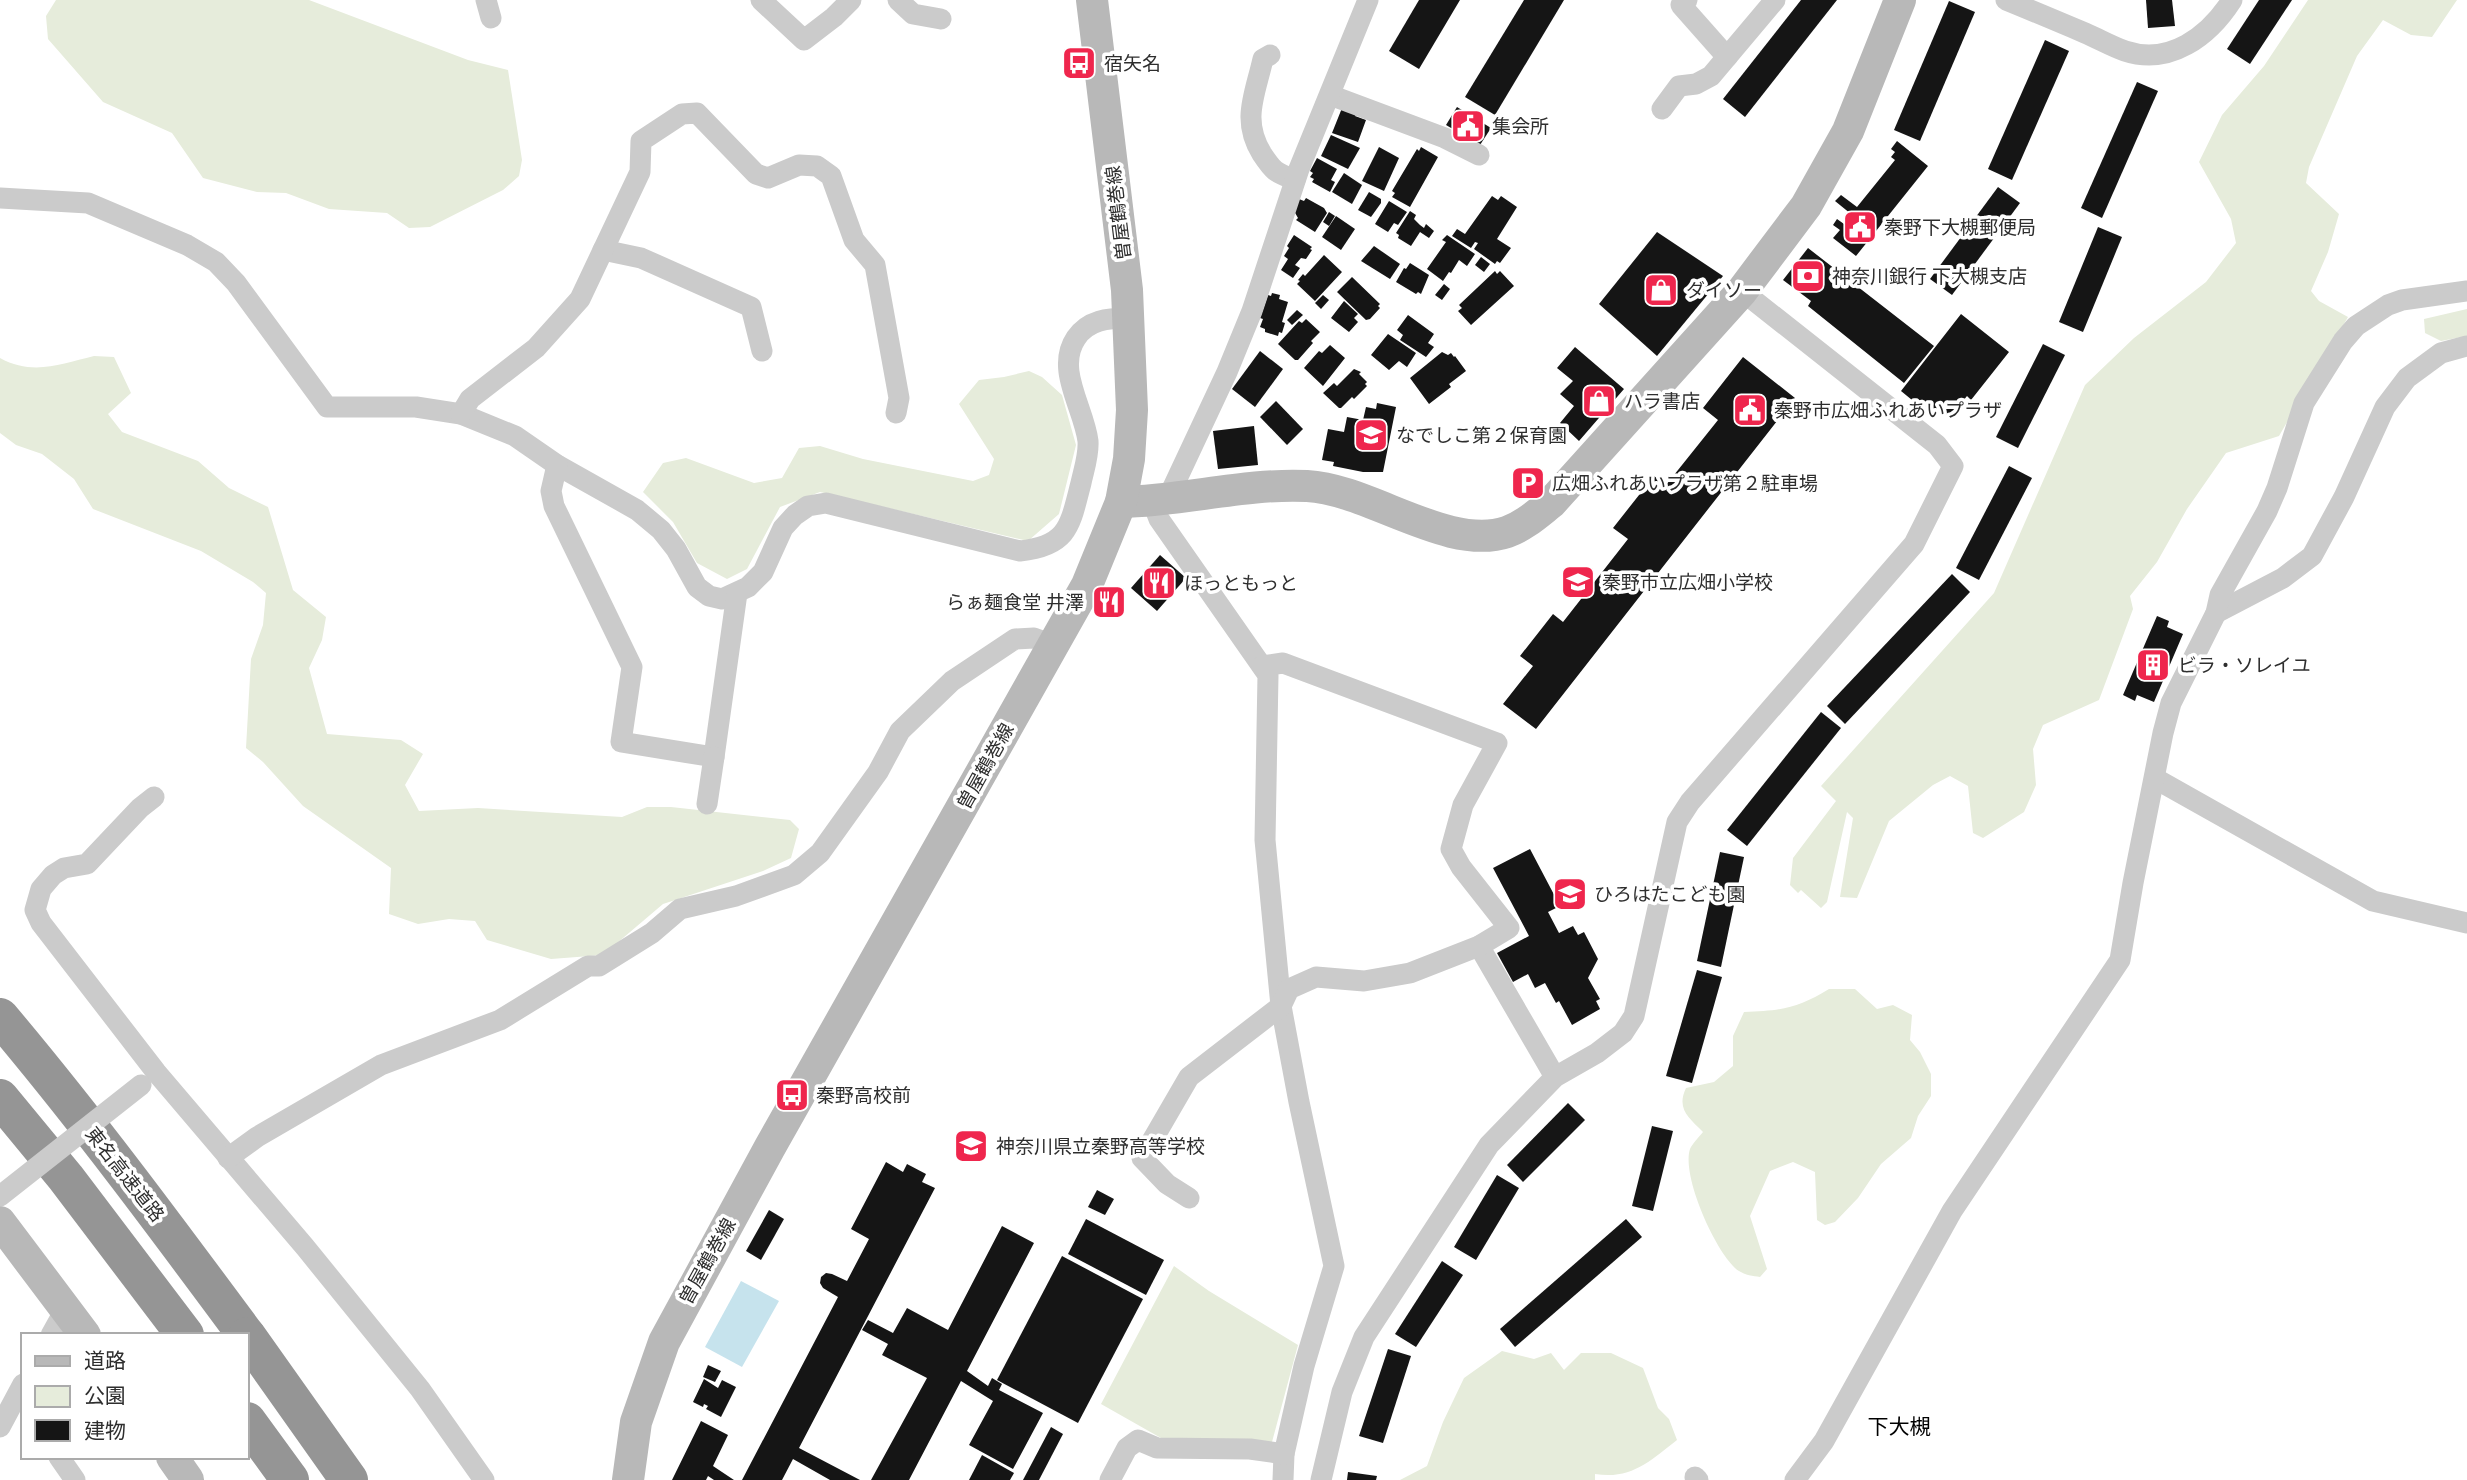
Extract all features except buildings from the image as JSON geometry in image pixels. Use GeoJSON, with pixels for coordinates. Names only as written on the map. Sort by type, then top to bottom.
{"type":"FeatureCollection","features":[{"type":"Feature","properties":{"kind":"highway","name":"東名高速道路"},"geometry":{"type":"LineString","coordinates":[[0,1017],[48,1074],[158,1216],[245,1333]]}},
{"type":"Feature","properties":{"kind":"highway"},"geometry":{"type":"LineString","coordinates":[[0,1098],[66,1178],[183,1333]]}},
{"type":"Feature","properties":{"kind":"highway","name":"東名高速道路"},"geometry":{"type":"LineString","coordinates":[[248,1338],[349,1480]]}},
{"type":"Feature","properties":{"kind":"highway"},"geometry":{"type":"LineString","coordinates":[[248,1422],[290,1480]]}},
{"type":"Feature","properties":{"kind":"main road","name":"曽屋鶴巻線"},"geometry":{"type":"LineString","coordinates":[[628,1480],[636,1422],[670,1331],[763,1159],[1087,585],[1121,502],[1129,459],[1132,410],[1127,290],[1092,0]]}},
{"type":"Feature","properties":{"kind":"main road"},"geometry":{"type":"LineString","coordinates":[[1121,502],[1160,501],[1245,489],[1310,486],[1354,497],[1469,536],[1507,532],[1527,522],[1550,503],[1742,291],[1805,206],[1848,131],[1900,0]]}},
{"type":"Feature","properties":{"kind":"main road"},"geometry":{"type":"LineString","coordinates":[[0,1222],[84,1333]]}},
{"type":"Feature","properties":{"kind":"main road"},"geometry":{"type":"LineString","coordinates":[[173,1459],[188,1480]]}},
{"type":"Feature","properties":{"kind":"street"},"geometry":{"type":"LineString","coordinates":[[761,0],[804,40],[835,17],[851,0]]}},
{"type":"Feature","properties":{"kind":"street"},"geometry":{"type":"LineString","coordinates":[[898,0],[913,14],[942,19]]}},
{"type":"Feature","properties":{"kind":"street"},"geometry":{"type":"LineString","coordinates":[[1283,1480],[1284,1454],[1304,1366],[1334,1266],[1298,1102],[1281,1006],[1265,839],[1268,675],[1159,519],[1160,501],[1227,372],[1252,311],[1296,180],[1368,0]]}},
{"type":"Feature","properties":{"kind":"street"},"geometry":{"type":"LineString","coordinates":[[1687,0],[1681,5],[1727,57]]}},
{"type":"Feature","properties":{"kind":"street"},"geometry":{"type":"LineString","coordinates":[[1662,109],[1679,86],[1712,76],[1775,0]]}},
{"type":"Feature","properties":{"kind":"street"},"geometry":{"type":"LineString","coordinates":[[2006,0],[2127,51],[2150,54],[2174,52],[2195,41],[2218,21],[2232,0]]}},
{"type":"Feature","properties":{"kind":"street"},"geometry":{"type":"LineString","coordinates":[[1270,55],[1264,59],[1249,120],[1253,139],[1274,171],[1296,180]]}},
{"type":"Feature","properties":{"kind":"street"},"geometry":{"type":"LineString","coordinates":[[1330,95],[1445,138],[1479,155]]}},
{"type":"Feature","properties":{"kind":"street"},"geometry":{"type":"LineString","coordinates":[[461,414],[470,399],[536,348],[580,299],[640,172],[640,141],[682,114],[696,113],[756,174],[768,178],[799,165],[817,166],[831,176],[854,240],[876,265],[899,398],[896,413]]}},
{"type":"Feature","properties":{"kind":"street"},"geometry":{"type":"LineString","coordinates":[[0,198],[88,203],[187,245],[216,262],[236,283],[327,407],[416,407],[461,414],[515,436],[557,465],[637,510],[661,530],[676,549],[697,587],[709,596],[722,599],[748,587],[763,572],[783,528],[795,514],[817,504],[826,503],[1020,551],[1041,549],[1058,540],[1071,524],[1087,458],[1088,441],[1070,378],[1070,346],[1082,330],[1105,318],[1128,318]]}},
{"type":"Feature","properties":{"kind":"street"},"geometry":{"type":"LineString","coordinates":[[603,250],[641,258],[751,307],[762,351]]}},
{"type":"Feature","properties":{"kind":"street"},"geometry":{"type":"LineString","coordinates":[[1321,1480],[1342,1392],[1364,1338],[1489,1145],[1555,1077],[1597,1053],[1622,1033],[1634,1016],[1677,822],[1683,812],[1914,544],[1953,466],[1937,444],[1742,291]]}},
{"type":"Feature","properties":{"kind":"street"},"geometry":{"type":"LineString","coordinates":[[1795,1480],[1824,1441],[1952,1212],[2120,960],[2133,883],[2171,703],[2216,613],[2220,595],[2267,511],[2304,403],[2343,341],[2356,326],[2388,305],[2402,300],[2467,291]]}},
{"type":"Feature","properties":{"kind":"street"},"geometry":{"type":"LineString","coordinates":[[2216,613],[2283,578],[2312,556],[2344,497],[2385,407],[2407,379],[2441,353],[2467,346]]}},
{"type":"Feature","properties":{"kind":"street"},"geometry":{"type":"LineString","coordinates":[[557,465],[551,491],[554,506],[632,667],[621,742],[714,757]]}},
{"type":"Feature","properties":{"kind":"street"},"geometry":{"type":"LineString","coordinates":[[707,804],[737,593]]}},
{"type":"Feature","properties":{"kind":"street"},"geometry":{"type":"LineString","coordinates":[[228,1158],[381,1065],[500,1020],[588,966],[599,966],[652,933],[680,909],[736,896],[794,875],[820,853],[878,772],[900,731],[952,681],[1015,639],[1034,638],[1053,645]]}},
{"type":"Feature","properties":{"kind":"street"},"geometry":{"type":"LineString","coordinates":[[1189,1198],[1167,1184],[1142,1158],[1189,1077],[1281,1006],[1289,989],[1316,977],[1364,981],[1410,973],[1479,946],[1509,929],[1461,867],[1451,849],[1463,805],[1497,743],[1283,663],[1262,666]]}},
{"type":"Feature","properties":{"kind":"street"},"geometry":{"type":"LineString","coordinates":[[2155,779],[2373,901],[2467,923]]}},
{"type":"Feature","properties":{"kind":"street"},"geometry":{"type":"LineString","coordinates":[[154,797],[140,808],[87,864],[64,868],[53,875],[41,889],[35,910],[41,923],[149,1079],[228,1158],[305,1247],[420,1389],[484,1480]]}},
{"type":"Feature","properties":{"kind":"street"},"geometry":{"type":"LineString","coordinates":[[1479,946],[1555,1077]]}},
{"type":"Feature","properties":{"kind":"street"},"geometry":{"type":"LineString","coordinates":[[0,1196],[149,1079]]}},
{"type":"Feature","properties":{"kind":"street"},"geometry":{"type":"LineString","coordinates":[[52,1333],[66,1308]]}},
{"type":"Feature","properties":{"kind":"street"},"geometry":{"type":"LineString","coordinates":[[0,1427],[21,1395]]}},
{"type":"Feature","properties":{"kind":"street"},"geometry":{"type":"LineString","coordinates":[[1110,1480],[1127,1448],[1138,1440],[1157,1448],[1250,1449],[1284,1454]]}},
{"type":"Feature","properties":{"kind":"street"},"geometry":{"type":"LineString","coordinates":[[60,1459],[75,1480]]}},
{"type":"Feature","properties":{"kind":"green space"},"geometry":{"type":"Polygon","coordinates":[[[56,0],[309,0],[468,60],[508,70],[522,160],[519,176],[503,190],[430,227],[409,228],[387,213],[329,209],[286,193],[257,192],[203,178],[172,133],[103,102],[48,39],[46,16],[56,0]]]}},
{"type":"Feature","properties":{"kind":"green space"},"geometry":{"type":"Polygon","coordinates":[[[2308,0],[2457,0],[2432,37],[2411,35],[2383,20],[2357,56],[2309,167],[2306,183],[2339,214],[2328,252],[2311,291],[2319,301],[2348,317],[2279,436],[2226,453],[2187,509],[2157,562],[2130,596],[2133,609],[2099,700],[2043,725],[2033,749],[2036,785],[2024,812],[1983,838],[1973,833],[1968,786],[1950,776],[1933,785],[1889,821],[1857,898],[1840,897],[1853,818],[1847,812],[1827,902],[1821,908],[1801,890],[1798,893],[1790,885],[1793,858],[1836,801],[1821,786],[1994,593],[2085,385],[2134,338],[2206,282],[2236,243],[2231,219],[2199,162],[2222,115],[2264,66],[2308,0]]]}},
{"type":"Feature","properties":{"kind":"green space"},"geometry":{"type":"Polygon","coordinates":[[[2467,309],[2467,336],[2441,341],[2425,333],[2424,319],[2467,309]]]}},
{"type":"Feature","properties":{"kind":"green space"},"geometry":{"type":"Polygon","coordinates":[[[94,356],[114,357],[131,393],[108,414],[122,432],[198,461],[229,488],[268,507],[293,590],[326,617],[322,640],[309,668],[327,734],[401,740],[423,754],[405,785],[419,811],[478,808],[622,817],[647,807],[671,807],[790,820],[799,829],[791,858],[763,871],[663,904],[603,955],[551,959],[487,940],[475,921],[449,919],[418,924],[389,914],[391,868],[303,806],[263,762],[246,748],[251,659],[263,625],[266,593],[253,582],[201,551],[93,509],[74,479],[42,454],[16,445],[0,433],[0,358],[24,366],[47,367],[94,356]]]}},
{"type":"Feature","properties":{"kind":"green space"},"geometry":{"type":"Polygon","coordinates":[[[1029,371],[1042,377],[1062,395],[1076,445],[1059,514],[1028,541],[820,492],[780,507],[747,569],[727,579],[697,563],[673,522],[643,492],[663,463],[686,458],[754,483],[782,478],[799,448],[820,446],[863,459],[973,481],[989,475],[994,459],[959,404],[979,380],[1029,371]]]}},
{"type":"Feature","properties":{"kind":"green space"},"geometry":{"type":"Polygon","coordinates":[[[1829,989],[1855,989],[1877,1009],[1893,1005],[1912,1015],[1910,1040],[1920,1052],[1931,1074],[1931,1096],[1918,1116],[1911,1138],[1881,1164],[1858,1198],[1835,1222],[1825,1225],[1817,1220],[1815,1172],[1793,1162],[1770,1171],[1750,1216],[1767,1269],[1760,1277],[1746,1274],[1730,1263],[1721,1249],[1711,1233],[1696,1196],[1691,1177],[1690,1149],[1703,1132],[1686,1113],[1682,1102],[1683,1095],[1686,1088],[1714,1082],[1733,1066],[1733,1036],[1744,1012],[1789,1007],[1829,989]]]}},
{"type":"Feature","properties":{"kind":"green space"},"geometry":{"type":"Polygon","coordinates":[[[1174,1266],[1209,1291],[1298,1345],[1272,1442],[1161,1438],[1101,1404],[1174,1266]]]}},
{"type":"Feature","properties":{"kind":"green space"},"geometry":{"type":"Polygon","coordinates":[[[1502,1351],[1534,1359],[1551,1353],[1564,1370],[1581,1353],[1611,1353],[1643,1368],[1658,1408],[1669,1419],[1677,1440],[1639,1467],[1619,1474],[1595,1474],[1595,1480],[1400,1480],[1427,1466],[1443,1422],[1464,1378],[1502,1351]]]}},
{"type":"Feature","properties":{"kind":"water"},"geometry":{"type":"Polygon","coordinates":[[[741,1281],[779,1301],[742,1367],[705,1347],[741,1281]]]}},
{"type":"Feature","properties":{"kind":"place","name":"宿矢名"},"geometry":{"type":"Point","coordinates":[1079,63]}},
{"type":"Feature","properties":{"kind":"place","name":"集会所"},"geometry":{"type":"Point","coordinates":[1468,126]}},
{"type":"Feature","properties":{"kind":"place","name":"秦野下大槻郵便局"},"geometry":{"type":"Point","coordinates":[1860,227]}},
{"type":"Feature","properties":{"kind":"place","name":"神奈川銀行 下大槻支店"},"geometry":{"type":"Point","coordinates":[1808,276]}},
{"type":"Feature","properties":{"kind":"place","name":"ダイソー"},"geometry":{"type":"Point","coordinates":[1661,290]}},
{"type":"Feature","properties":{"kind":"place","name":"ハラ書店"},"geometry":{"type":"Point","coordinates":[1599,401]}},
{"type":"Feature","properties":{"kind":"place","name":"秦野市広畑ふれあいプラザ"},"geometry":{"type":"Point","coordinates":[1750,410]}},
{"type":"Feature","properties":{"kind":"place","name":"なでしこ第２保育園"},"geometry":{"type":"Point","coordinates":[1371,435]}},
{"type":"Feature","properties":{"kind":"place","name":"広畑ふれあいプラザ第２駐車場"},"geometry":{"type":"Point","coordinates":[1528,483]}},
{"type":"Feature","properties":{"kind":"place","name":"秦野市立広畑小学校"},"geometry":{"type":"Point","coordinates":[1578,582]}},
{"type":"Feature","properties":{"kind":"place","name":"ほっともっと"},"geometry":{"type":"Point","coordinates":[1159,583]}},
{"type":"Feature","properties":{"kind":"place","name":"らぁ麺食堂 井澤"},"geometry":{"type":"Point","coordinates":[1109,602]}},
{"type":"Feature","properties":{"kind":"place","name":"ビラ・ソレイユ"},"geometry":{"type":"Point","coordinates":[2153,665]}},
{"type":"Feature","properties":{"kind":"place","name":"ひろはたこども園"},"geometry":{"type":"Point","coordinates":[1570,894]}},
{"type":"Feature","properties":{"kind":"place","name":"秦野高校前"},"geometry":{"type":"Point","coordinates":[792,1095]}},
{"type":"Feature","properties":{"kind":"place","name":"神奈川県立秦野高等学校"},"geometry":{"type":"Point","coordinates":[971,1146]}},
{"type":"Feature","properties":{"kind":"district","name":"下大槻"},"geometry":{"type":"Point","coordinates":[1899,1426]}}]}
